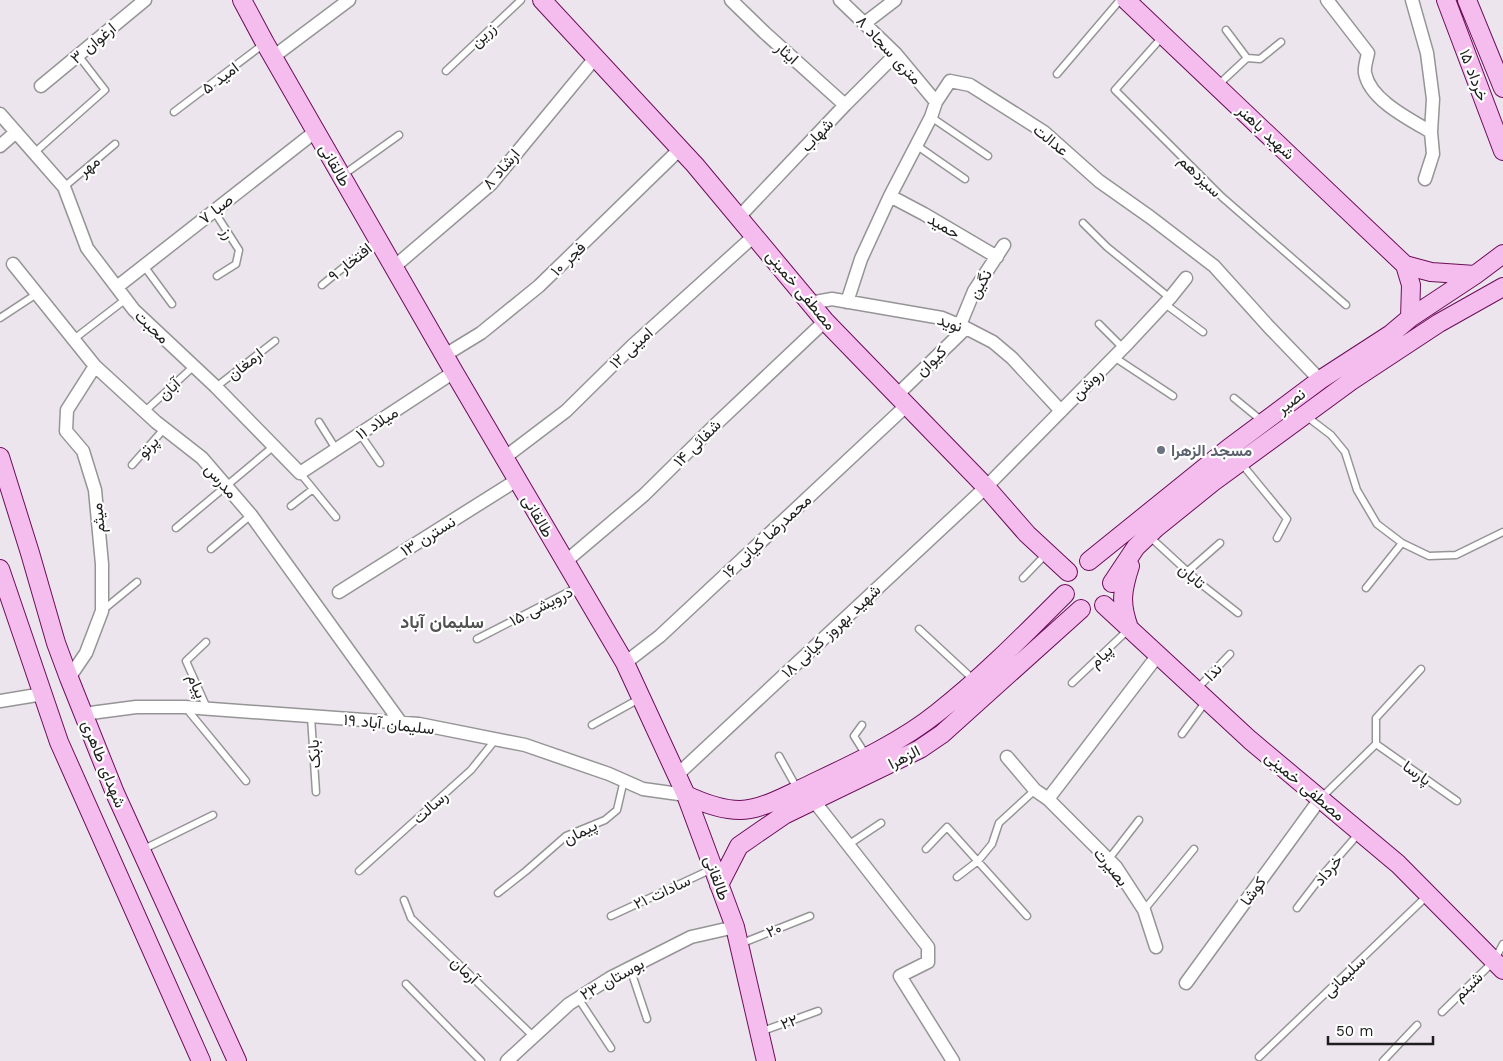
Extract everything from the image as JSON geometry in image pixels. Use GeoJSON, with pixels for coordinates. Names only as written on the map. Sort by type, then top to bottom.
{"type":"FeatureCollection","features":[{"type":"Feature","properties":{"kind":"street","name":"ارغوان ۳"},"geometry":{"type":"LineString","coordinates":[[41,86],[145,0]]}},
{"type":"Feature","properties":{"kind":"street","name":"طالقانی"},"geometry":{"type":"LineString","coordinates":[[242,0],[444,355],[625,663],[686,794],[713,868],[737,936],[766,1061]]}},
{"type":"Feature","properties":{"kind":"street"},"geometry":{"type":"LineString","coordinates":[[269,50],[349,0]]}},
{"type":"Feature","properties":{"kind":"street","name":"مصطفی خمینی"},"geometry":{"type":"LineString","coordinates":[[542,0],[680,149],[755,235],[825,321],[986,487],[1027,534],[1068,572]]}},
{"type":"Feature","properties":{"kind":"street","name":"ایثار"},"geometry":{"type":"LineString","coordinates":[[731,0],[845,105]]}},
{"type":"Feature","properties":{"kind":"street","name":"۸ متری سجاد"},"geometry":{"type":"LineString","coordinates":[[840,0],[865,22],[896,54],[936,102]]}},
{"type":"Feature","properties":{"kind":"street"},"geometry":{"type":"LineString","coordinates":[[865,22],[894,0]]}},
{"type":"Feature","properties":{"kind":"street","name":"شهید باهنر"},"geometry":{"type":"LineString","coordinates":[[1126,0],[1405,266]]}},
{"type":"Feature","properties":{"kind":"street"},"geometry":{"type":"LineString","coordinates":[[1327,0],[1368,53],[1364,71],[1369,85],[1380,98],[1399,113],[1431,132]]}},
{"type":"Feature","properties":{"kind":"street"},"geometry":{"type":"LineString","coordinates":[[1412,0],[1420,24],[1433,99],[1431,132],[1433,154],[1425,179]]}},
{"type":"Feature","properties":{"kind":"street","name":"۱۵ خرداد"},"geometry":{"type":"LineString","coordinates":[[1446,0],[1503,151]]}},
{"type":"Feature","properties":{"kind":"street","name":"۱۵ خرداد"},"geometry":{"type":"LineString","coordinates":[[1468,0],[1503,88]]}},
{"type":"Feature","properties":{"kind":"street","name":"شهاب"},"geometry":{"type":"LineString","coordinates":[[739,217],[896,54]]}},
{"type":"Feature","properties":{"kind":"street","name":"ارشاد ۸"},"geometry":{"type":"LineString","coordinates":[[394,267],[491,184],[595,58]]}},
{"type":"Feature","properties":{"kind":"street","name":"عدالت"},"geometry":{"type":"LineString","coordinates":[[847,302],[861,259],[890,196],[931,117],[936,102],[950,81],[970,85],[1044,132],[1099,181],[1214,266],[1268,327],[1320,380]]}},
{"type":"Feature","properties":{"kind":"street","name":"محبت"},"geometry":{"type":"LineString","coordinates":[[0,114],[64,187],[87,248],[134,310],[216,387],[300,473]]}},
{"type":"Feature","properties":{"kind":"street"},"geometry":{"type":"LineString","coordinates":[[0,146],[16,132]]}},
{"type":"Feature","properties":{"kind":"street","name":"صبا ۷"},"geometry":{"type":"LineString","coordinates":[[117,287],[316,132]]}},
{"type":"Feature","properties":{"kind":"street","name":"فجر ۱۰"},"geometry":{"type":"LineString","coordinates":[[444,355],[481,334],[539,286],[680,149]]}},
{"type":"Feature","properties":{"kind":"street","name":"حمید"},"geometry":{"type":"LineString","coordinates":[[890,196],[997,257]]}},
{"type":"Feature","properties":{"kind":"street","name":"امینی ۱۲"},"geometry":{"type":"LineString","coordinates":[[504,458],[566,411],[632,346],[755,235]]}},
{"type":"Feature","properties":{"kind":"street","name":"نگین"},"geometry":{"type":"LineString","coordinates":[[963,326],[974,291],[1004,245]]}},
{"type":"Feature","properties":{"kind":"street","name":"نصیر"},"geometry":{"type":"LineString","coordinates":[[1088,561],[1320,380],[1391,334],[1410,318],[1476,275],[1503,254]]}},
{"type":"Feature","properties":{"kind":"street","name":"مدرس"},"geometry":{"type":"LineString","coordinates":[[13,264],[96,366],[144,412],[202,458],[251,515],[401,723]]}},
{"type":"Feature","properties":{"kind":"street"},"geometry":{"type":"LineString","coordinates":[[1405,266],[1431,272],[1476,275]]}},
{"type":"Feature","properties":{"kind":"street"},"geometry":{"type":"LineString","coordinates":[[1405,266],[1411,285],[1410,318]]}},
{"type":"Feature","properties":{"kind":"street","name":"روشن"},"geometry":{"type":"LineString","coordinates":[[986,487],[1119,353],[1186,278]]}},
{"type":"Feature","properties":{"kind":"street"},"geometry":{"type":"LineString","coordinates":[[1112,583],[1108,572],[1100,564],[1088,561],[1077,564],[1068,572],[1064,582],[1065,594],[1071,604],[1081,609],[1093,610],[1104,605],[1110,595],[1112,583],[1142,541],[1206,488],[1351,381],[1439,323],[1503,287]]}},
{"type":"Feature","properties":{"kind":"street","name":"نوید"},"geometry":{"type":"LineString","coordinates":[[810,302],[832,299],[942,318],[963,326],[993,342],[1012,358],[1060,411]]}},
{"type":"Feature","properties":{"kind":"street","name":"شفائی ۱۴"},"geometry":{"type":"LineString","coordinates":[[565,562],[644,495],[825,321]]}},
{"type":"Feature","properties":{"kind":"street","name":"کیوان"},"geometry":{"type":"LineString","coordinates":[[902,400],[963,326]]}},
{"type":"Feature","properties":{"kind":"street","name":"میثم"},"geometry":{"type":"LineString","coordinates":[[69,678],[86,653],[102,610],[102,564],[95,490],[83,451],[66,431],[67,410],[96,366]]}},
{"type":"Feature","properties":{"kind":"street"},"geometry":{"type":"LineString","coordinates":[[1342,366],[1351,381]]}},
{"type":"Feature","properties":{"kind":"street","name":"میلاد ۱۱"},"geometry":{"type":"LineString","coordinates":[[300,473],[454,372]]}},
{"type":"Feature","properties":{"kind":"street","name":"محمدرضا کیانی ۱۶"},"geometry":{"type":"LineString","coordinates":[[625,663],[660,636],[902,400]]}},
{"type":"Feature","properties":{"kind":"street","name":"شهدای طاهری"},"geometry":{"type":"LineString","coordinates":[[0,457],[56,643],[83,714],[115,793],[236,1061]]}},
{"type":"Feature","properties":{"kind":"street","name":"نسترن ۱۳"},"geometry":{"type":"LineString","coordinates":[[339,592],[518,480]]}},
{"type":"Feature","properties":{"kind":"street","name":"شهید بهروز کیانی ۱۸"},"geometry":{"type":"LineString","coordinates":[[677,775],[986,487]]}},
{"type":"Feature","properties":{"kind":"street"},"geometry":{"type":"LineString","coordinates":[[1124,532],[1127,542],[1142,541]]}},
{"type":"Feature","properties":{"kind":"street"},"geometry":{"type":"LineString","coordinates":[[1129,628],[1123,611],[1122,594],[1142,541]]}},
{"type":"Feature","properties":{"kind":"street","name":"شهدای طاهری"},"geometry":{"type":"LineString","coordinates":[[0,569],[59,742],[201,1061]]}},
{"type":"Feature","properties":{"kind":"street","name":"الزهرا"},"geometry":{"type":"LineString","coordinates":[[686,794],[706,805],[740,810],[759,807],[866,756],[936,714],[975,681],[1065,594]]}},
{"type":"Feature","properties":{"kind":"street","name":"مصطفی خمینی"},"geometry":{"type":"LineString","coordinates":[[1104,605],[1250,740],[1398,864],[1499,965]]}},
{"type":"Feature","properties":{"kind":"street","name":"الزهرا"},"geometry":{"type":"LineString","coordinates":[[719,885],[739,846],[784,815],[927,744],[942,734],[1081,609]]}},
{"type":"Feature","properties":{"kind":"street"},"geometry":{"type":"LineString","coordinates":[[1043,617],[1050,618],[1055,623],[1053,635]]}},
{"type":"Feature","properties":{"kind":"street"},"geometry":{"type":"LineString","coordinates":[[1048,799],[1158,655]]}},
{"type":"Feature","properties":{"kind":"street"},"geometry":{"type":"LineString","coordinates":[[0,701],[43,694]]}},
{"type":"Feature","properties":{"kind":"street","name":"سلیمان آباد ۱۹"},"geometry":{"type":"LineString","coordinates":[[83,714],[136,707],[185,707],[419,724],[525,745],[624,780],[644,789],[686,794]]}},
{"type":"Feature","properties":{"kind":"street","name":"بصیرت"},"geometry":{"type":"LineString","coordinates":[[1006,757],[1034,790],[1048,799],[1116,868],[1144,910],[1156,947]]}},
{"type":"Feature","properties":{"kind":"street","name":"کوشا"},"geometry":{"type":"LineString","coordinates":[[1186,983],[1320,799]]}},
{"type":"Feature","properties":{"kind":"street"},"geometry":{"type":"LineString","coordinates":[[814,801],[928,947],[928,962],[900,976],[953,1061]]}},
{"type":"Feature","properties":{"kind":"street"},"geometry":{"type":"LineString","coordinates":[[759,807],[754,819],[756,824],[765,828]]}},
{"type":"Feature","properties":{"kind":"street","name":"بوستان ۲۳"},"geometry":{"type":"LineString","coordinates":[[507,1061],[568,1004],[610,978],[691,937],[737,936]]}},
{"type":"Feature","properties":{"kind":"lane","name":"زرین"},"geometry":{"type":"LineString","coordinates":[[446,71],[522,0]]}},
{"type":"Feature","properties":{"kind":"lane"},"geometry":{"type":"LineString","coordinates":[[1057,74],[1120,0]]}},
{"type":"Feature","properties":{"kind":"lane"},"geometry":{"type":"LineString","coordinates":[[1226,30],[1247,58]]}},
{"type":"Feature","properties":{"kind":"lane","name":"سیزدهم"},"geometry":{"type":"LineString","coordinates":[[1163,35],[1115,90],[1222,197],[1346,305]]}},
{"type":"Feature","properties":{"kind":"lane"},"geometry":{"type":"LineString","coordinates":[[1217,86],[1247,58],[1260,59],[1281,42]]}},
{"type":"Feature","properties":{"kind":"lane","name":"امید ۵"},"geometry":{"type":"LineString","coordinates":[[174,112],[269,50]]}},
{"type":"Feature","properties":{"kind":"lane"},"geometry":{"type":"LineString","coordinates":[[34,153],[105,90],[78,55]]}},
{"type":"Feature","properties":{"kind":"lane"},"geometry":{"type":"LineString","coordinates":[[931,117],[988,156]]}},
{"type":"Feature","properties":{"kind":"lane"},"geometry":{"type":"LineString","coordinates":[[342,176],[399,135]]}},
{"type":"Feature","properties":{"kind":"lane","name":"مهر"},"geometry":{"type":"LineString","coordinates":[[64,187],[115,144]]}},
{"type":"Feature","properties":{"kind":"lane"},"geometry":{"type":"LineString","coordinates":[[916,145],[965,178]]}},
{"type":"Feature","properties":{"kind":"lane","name":"رز"},"geometry":{"type":"LineString","coordinates":[[214,211],[239,250],[236,264],[218,276]]}},
{"type":"Feature","properties":{"kind":"lane"},"geometry":{"type":"LineString","coordinates":[[1083,224],[1203,332]]}},
{"type":"Feature","properties":{"kind":"lane","name":"افتخار ۹"},"geometry":{"type":"LineString","coordinates":[[322,285],[378,239]]}},
{"type":"Feature","properties":{"kind":"lane"},"geometry":{"type":"LineString","coordinates":[[144,266],[172,304]]}},
{"type":"Feature","properties":{"kind":"lane"},"geometry":{"type":"LineString","coordinates":[[0,318],[38,293]]}},
{"type":"Feature","properties":{"kind":"lane"},"geometry":{"type":"LineString","coordinates":[[74,339],[126,299]]}},
{"type":"Feature","properties":{"kind":"lane"},"geometry":{"type":"LineString","coordinates":[[1100,324],[1119,353],[1173,396]]}},
{"type":"Feature","properties":{"kind":"lane","name":"ارمغان"},"geometry":{"type":"LineString","coordinates":[[216,387],[275,341]]}},
{"type":"Feature","properties":{"kind":"lane","name":"آبان"},"geometry":{"type":"LineString","coordinates":[[144,412],[194,366]]}},
{"type":"Feature","properties":{"kind":"lane"},"geometry":{"type":"LineString","coordinates":[[1234,398],[1264,422]]}},
{"type":"Feature","properties":{"kind":"lane","name":"نصیر"},"geometry":{"type":"LineString","coordinates":[[1305,415],[1331,435],[1345,452],[1357,490],[1377,524],[1402,543],[1429,556],[1456,555],[1503,532]]}},
{"type":"Feature","properties":{"kind":"lane"},"geometry":{"type":"LineString","coordinates":[[319,422],[336,449]]}},
{"type":"Feature","properties":{"kind":"lane","name":"پرتو"},"geometry":{"type":"LineString","coordinates":[[132,465],[164,429]]}},
{"type":"Feature","properties":{"kind":"lane"},"geometry":{"type":"LineString","coordinates":[[360,434],[380,463]]}},
{"type":"Feature","properties":{"kind":"lane"},"geometry":{"type":"LineString","coordinates":[[176,528],[274,446]]}},
{"type":"Feature","properties":{"kind":"lane"},"geometry":{"type":"LineString","coordinates":[[1240,462],[1287,519],[1276,538]]}},
{"type":"Feature","properties":{"kind":"lane","name":"محبت"},"geometry":{"type":"LineString","coordinates":[[300,473],[336,517]]}},
{"type":"Feature","properties":{"kind":"lane"},"geometry":{"type":"LineString","coordinates":[[291,506],[313,489]]}},
{"type":"Feature","properties":{"kind":"lane"},"geometry":{"type":"LineString","coordinates":[[211,549],[251,515]]}},
{"type":"Feature","properties":{"kind":"lane","name":"تابان"},"geometry":{"type":"LineString","coordinates":[[1142,541],[1187,572],[1238,613]]}},
{"type":"Feature","properties":{"kind":"lane"},"geometry":{"type":"LineString","coordinates":[[1187,572],[1220,543]]}},
{"type":"Feature","properties":{"kind":"lane"},"geometry":{"type":"LineString","coordinates":[[1366,588],[1402,543]]}},
{"type":"Feature","properties":{"kind":"lane"},"geometry":{"type":"LineString","coordinates":[[1023,578],[1047,553]]}},
{"type":"Feature","properties":{"kind":"lane"},"geometry":{"type":"LineString","coordinates":[[102,610],[137,582]]}},
{"type":"Feature","properties":{"kind":"lane","name":"درویشی ۱۵"},"geometry":{"type":"LineString","coordinates":[[477,639],[580,586]]}},
{"type":"Feature","properties":{"kind":"lane","name":"پیام"},"geometry":{"type":"LineString","coordinates":[[1072,684],[1129,628]]}},
{"type":"Feature","properties":{"kind":"lane"},"geometry":{"type":"LineString","coordinates":[[919,629],[975,681]]}},
{"type":"Feature","properties":{"kind":"lane","name":"پیام"},"geometry":{"type":"LineString","coordinates":[[206,642],[186,661],[207,708]]}},
{"type":"Feature","properties":{"kind":"lane","name":"ندا"},"geometry":{"type":"LineString","coordinates":[[1182,734],[1201,695],[1230,654]]}},
{"type":"Feature","properties":{"kind":"lane"},"geometry":{"type":"LineString","coordinates":[[1320,799],[1376,744],[1376,718],[1421,669]]}},
{"type":"Feature","properties":{"kind":"lane"},"geometry":{"type":"LineString","coordinates":[[592,725],[641,698]]}},
{"type":"Feature","properties":{"kind":"lane"},"geometry":{"type":"LineString","coordinates":[[185,707],[246,781]]}},
{"type":"Feature","properties":{"kind":"lane","name":"بابک"},"geometry":{"type":"LineString","coordinates":[[311,717],[316,792]]}},
{"type":"Feature","properties":{"kind":"lane"},"geometry":{"type":"LineString","coordinates":[[862,725],[854,736],[866,756]]}},
{"type":"Feature","properties":{"kind":"lane","name":"رسالت"},"geometry":{"type":"LineString","coordinates":[[359,871],[471,770],[496,739]]}},
{"type":"Feature","properties":{"kind":"lane","name":"پارسا"},"geometry":{"type":"LineString","coordinates":[[1376,744],[1458,801]]}},
{"type":"Feature","properties":{"kind":"lane"},"geometry":{"type":"LineString","coordinates":[[779,756],[798,790]]}},
{"type":"Feature","properties":{"kind":"lane","name":"پیمان"},"geometry":{"type":"LineString","coordinates":[[498,893],[566,836],[605,820],[617,810],[624,780]]}},
{"type":"Feature","properties":{"kind":"lane"},"geometry":{"type":"LineString","coordinates":[[957,877],[978,861],[992,844],[999,824],[1034,790]]}},
{"type":"Feature","properties":{"kind":"lane"},"geometry":{"type":"LineString","coordinates":[[141,851],[213,815]]}},
{"type":"Feature","properties":{"kind":"lane"},"geometry":{"type":"LineString","coordinates":[[1108,860],[1139,820]]}},
{"type":"Feature","properties":{"kind":"lane"},"geometry":{"type":"LineString","coordinates":[[848,845],[880,823]]}},
{"type":"Feature","properties":{"kind":"lane"},"geometry":{"type":"LineString","coordinates":[[926,849],[947,827],[1027,916]]}},
{"type":"Feature","properties":{"kind":"lane","name":"خرداد"},"geometry":{"type":"LineString","coordinates":[[1297,908],[1360,832]]}},
{"type":"Feature","properties":{"kind":"lane"},"geometry":{"type":"LineString","coordinates":[[1144,910],[1194,849]]}},
{"type":"Feature","properties":{"kind":"lane","name":"سادات ۲۱"},"geometry":{"type":"LineString","coordinates":[[611,916],[713,868]]}},
{"type":"Feature","properties":{"kind":"lane","name":"سلیمانی"},"geometry":{"type":"LineString","coordinates":[[1259,1057],[1428,895]]}},
{"type":"Feature","properties":{"kind":"lane","name":"آرمان"},"geometry":{"type":"LineString","coordinates":[[404,900],[411,918],[534,1036]]}},
{"type":"Feature","properties":{"kind":"lane","name":"۲۰"},"geometry":{"type":"LineString","coordinates":[[737,936],[810,916]]}},
{"type":"Feature","properties":{"kind":"lane","name":"شبنم"},"geometry":{"type":"LineString","coordinates":[[1442,1012],[1499,965],[1503,944]]}},
{"type":"Feature","properties":{"kind":"lane"},"geometry":{"type":"LineString","coordinates":[[630,968],[647,1019]]}},
{"type":"Feature","properties":{"kind":"lane"},"geometry":{"type":"LineString","coordinates":[[406,984],[481,1061]]}},
{"type":"Feature","properties":{"kind":"lane"},"geometry":{"type":"LineString","coordinates":[[578,998],[611,1048]]}},
{"type":"Feature","properties":{"kind":"lane","name":"۲۲"},"geometry":{"type":"LineString","coordinates":[[759,1033],[818,1011]]}},
{"type":"Feature","properties":{"kind":"lane"},"geometry":{"type":"LineString","coordinates":[[1383,1061],[1417,1025]]}},
{"type":"Feature","properties":{"kind":"place","name":"مسجد الزهرا"},"geometry":{"type":"Point","coordinates":[1161,450]}},
{"type":"Feature","properties":{"kind":"district","name":"سلیمان آباد"},"geometry":{"type":"Point","coordinates":[442,621]}}]}
